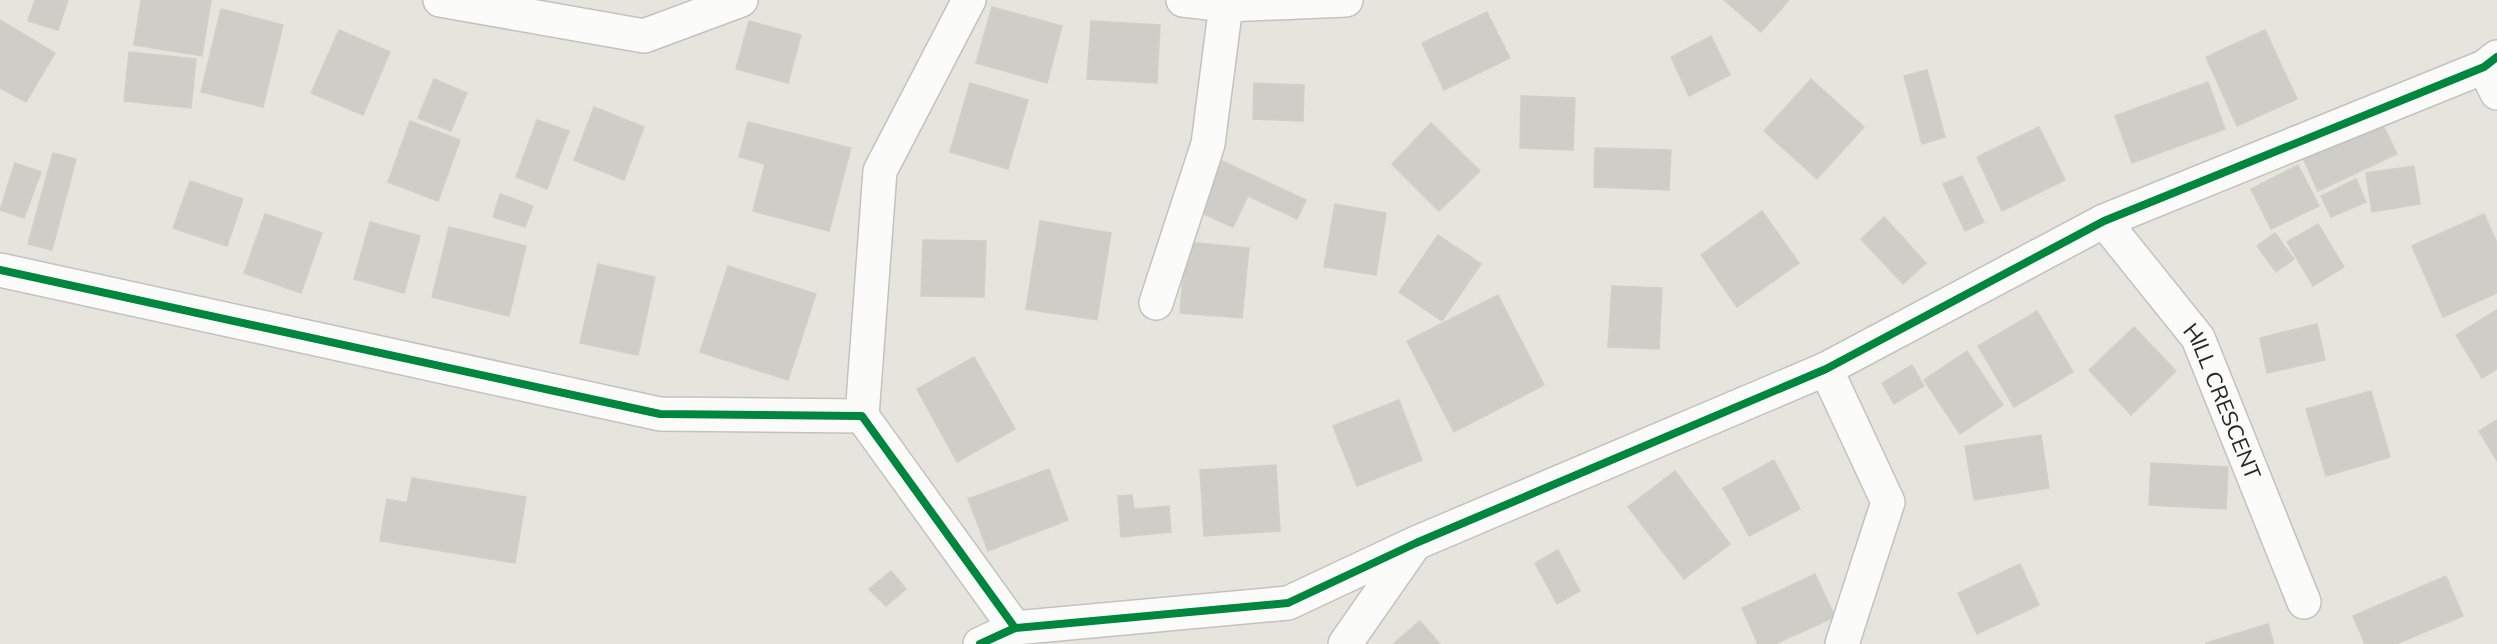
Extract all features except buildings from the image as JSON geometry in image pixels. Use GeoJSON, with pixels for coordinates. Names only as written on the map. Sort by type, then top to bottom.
{"type":"FeatureCollection","features":[{"type":"Feature","properties":{"kind":"street"},"geometry":{"type":"LineString","coordinates":[[440,0],[644,36],[741,0]]}},
{"type":"Feature","properties":{"kind":"street"},"geometry":{"type":"LineString","coordinates":[[969,0],[880,171],[862,416],[1015,628]]}},
{"type":"Feature","properties":{"kind":"street"},"geometry":{"type":"LineString","coordinates":[[1183,0],[1226,5],[1346,0]]}},
{"type":"Feature","properties":{"kind":"street"},"geometry":{"type":"LineString","coordinates":[[1156,303],[1208,144],[1226,5]]}},
{"type":"Feature","properties":{"kind":"street"},"geometry":{"type":"LineString","coordinates":[[980,644],[1015,628],[1288,603],[1416,543],[1826,369],[2104,221],[2493,72]]}},
{"type":"Feature","properties":{"kind":"street","name":"HILL CRESCENT"},"geometry":{"type":"LineString","coordinates":[[2104,221],[2198,338],[2304,602]]}},
{"type":"Feature","properties":{"kind":"street"},"geometry":{"type":"LineString","coordinates":[[0,270],[660,414],[862,416]]}},
{"type":"Feature","properties":{"kind":"street"},"geometry":{"type":"LineString","coordinates":[[1826,369],[1888,502],[1842,644]]}},
{"type":"Feature","properties":{"kind":"street"},"geometry":{"type":"LineString","coordinates":[[1345,644],[1416,543]]}},
{"type":"Feature","properties":{"kind":"cycle path"},"geometry":{"type":"LineString","coordinates":[[980,644],[1015,628],[1288,603],[1416,543],[1826,369],[2104,221],[2484,67],[2497,57]]}},
{"type":"Feature","properties":{"kind":"cycle path"},"geometry":{"type":"LineString","coordinates":[[0,270],[660,414],[862,416],[1015,628]]}}]}
